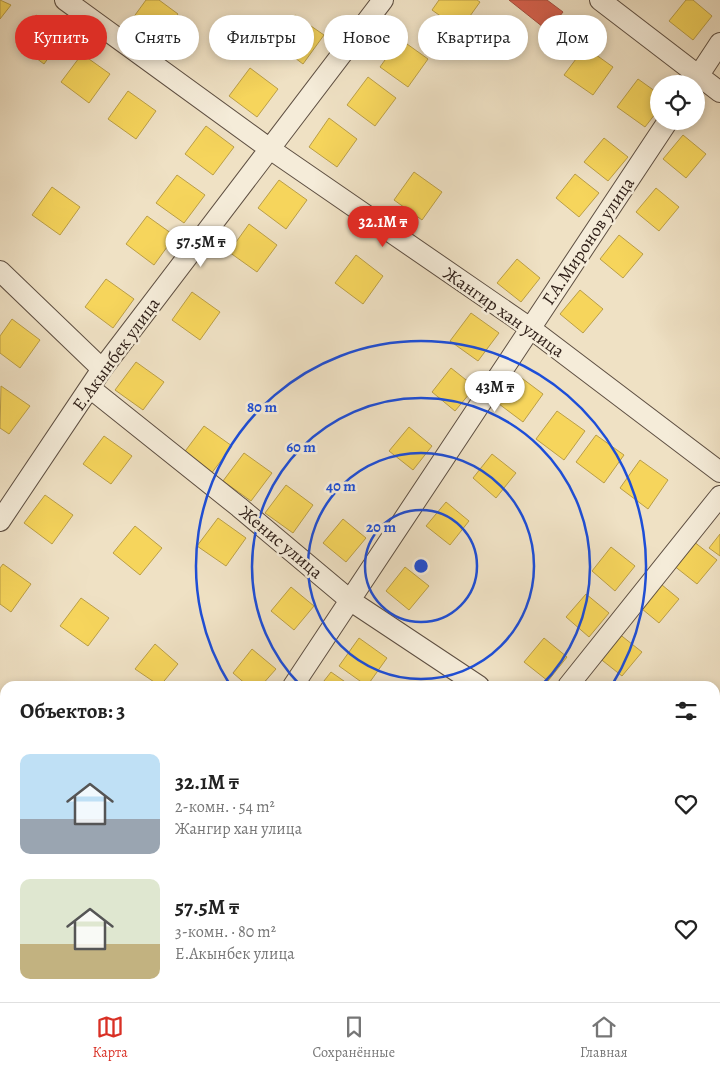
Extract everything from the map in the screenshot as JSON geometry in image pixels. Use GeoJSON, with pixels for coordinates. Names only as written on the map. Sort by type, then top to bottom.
{"type":"FeatureCollection","features":[{"type":"Feature","properties":{"kind":"street","name":"Жангир хан улица"},"geometry":{"type":"LineString","coordinates":[[65,0],[270,149],[530,328],[720,472]]}},
{"type":"Feature","properties":{"kind":"street","name":"Е.Акынбек улица"},"geometry":{"type":"LineString","coordinates":[[0,521],[102,370],[383,0]]}},
{"type":"Feature","properties":{"kind":"street"},"geometry":{"type":"LineString","coordinates":[[600,0],[690,75]]}},
{"type":"Feature","properties":{"kind":"street"},"geometry":{"type":"LineString","coordinates":[[699,75],[720,44]]}},
{"type":"Feature","properties":{"kind":"street"},"geometry":{"type":"LineString","coordinates":[[705,84],[720,92]]}},
{"type":"Feature","properties":{"kind":"street","name":"Г.А.Миронов улица"},"geometry":{"type":"LineString","coordinates":[[296,681],[662,130]]}},
{"type":"Feature","properties":{"kind":"street"},"geometry":{"type":"LineString","coordinates":[[0,271],[102,370]]}},
{"type":"Feature","properties":{"kind":"street","name":"Женис улица"},"geometry":{"type":"LineString","coordinates":[[90,388],[239,507],[351,601],[471,681]]}},
{"type":"Feature","properties":{"kind":"street"},"geometry":{"type":"LineString","coordinates":[[572,681],[720,496]]}},
{"type":"Feature","properties":{"kind":"building: Жильё"},"geometry":{"type":"Polygon","coordinates":[[[0,0],[11,5],[0,19],[0,0]]]}},
{"type":"Feature","properties":{"kind":"building: Жильё"},"geometry":{"type":"Polygon","coordinates":[[[146,0],[159,0],[178,14],[177,15],[135,15],[146,0]]]}},
{"type":"Feature","properties":{"kind":"building: Жильё"},"geometry":{"type":"Polygon","coordinates":[[[439,0],[477,0],[480,2],[471,15],[439,15],[432,10],[439,0]]]}},
{"type":"Feature","properties":{"kind":"building: Жильё"},"geometry":{"type":"Polygon","coordinates":[[[686,0],[693,0],[712,16],[693,40],[669,21],[686,0]]]}},
{"type":"Feature","properties":{"kind":"building: Жильё"},"geometry":{"type":"Polygon","coordinates":[[[314,28],[324,35],[314,49],[314,28]]]}},
{"type":"Feature","properties":{"kind":"building: Жильё"},"geometry":{"type":"Polygon","coordinates":[[[408,45],[418,52],[418,60],[427,60],[408,87],[380,67],[385,60],[408,60],[408,45]]]}},
{"type":"Feature","properties":{"kind":"building: Жильё"},"geometry":{"type":"Polygon","coordinates":[[[39,60],[47,60],[44,64],[39,60]]]}},
{"type":"Feature","properties":{"kind":"building: Жильё"},"geometry":{"type":"Polygon","coordinates":[[[78,60],[90,60],[110,74],[89,103],[61,82],[78,60]]]}},
{"type":"Feature","properties":{"kind":"building: Жильё"},"geometry":{"type":"Polygon","coordinates":[[[298,60],[306,60],[303,64],[298,60]]]}},
{"type":"Feature","properties":{"kind":"building: Жильё"},"geometry":{"type":"Polygon","coordinates":[[[575,60],[603,60],[613,67],[593,95],[564,75],[575,60]]]}},
{"type":"Feature","properties":{"kind":"building: Жильё"},"geometry":{"type":"Polygon","coordinates":[[[250,68],[278,89],[257,117],[229,96],[250,68]]]}},
{"type":"Feature","properties":{"kind":"building: Жильё"},"geometry":{"type":"Polygon","coordinates":[[[368,77],[396,98],[375,126],[347,105],[368,77]]]}},
{"type":"Feature","properties":{"kind":"building: Жильё"},"geometry":{"type":"Polygon","coordinates":[[[638,79],[650,88],[650,121],[645,127],[617,107],[638,79]]]}},
{"type":"Feature","properties":{"kind":"building: Жильё"},"geometry":{"type":"Polygon","coordinates":[[[128,91],[156,111],[136,139],[108,119],[128,91]]]}},
{"type":"Feature","properties":{"kind":"building: Жильё"},"geometry":{"type":"Polygon","coordinates":[[[329,118],[357,139],[337,167],[309,147],[329,118]]]}},
{"type":"Feature","properties":{"kind":"building: Жильё"},"geometry":{"type":"Polygon","coordinates":[[[206,126],[234,147],[213,175],[185,154],[206,126]]]}},
{"type":"Feature","properties":{"kind":"building: Жильё"},"geometry":{"type":"Polygon","coordinates":[[[683,135],[706,154],[686,178],[663,159],[683,135]]]}},
{"type":"Feature","properties":{"kind":"building: Жильё"},"geometry":{"type":"Polygon","coordinates":[[[604,138],[628,157],[608,181],[584,162],[604,138]]]}},
{"type":"Feature","properties":{"kind":"building: Жильё"},"geometry":{"type":"Polygon","coordinates":[[[414,172],[442,192],[422,220],[394,200],[414,172]]]}},
{"type":"Feature","properties":{"kind":"building: Жильё"},"geometry":{"type":"Polygon","coordinates":[[[575,174],[599,193],[579,217],[556,198],[575,174]]]}},
{"type":"Feature","properties":{"kind":"building: Жильё"},"geometry":{"type":"Polygon","coordinates":[[[177,175],[205,195],[184,223],[156,203],[177,175]]]}},
{"type":"Feature","properties":{"kind":"building: Жильё"},"geometry":{"type":"Polygon","coordinates":[[[279,180],[307,200],[286,229],[258,208],[279,180]]]}},
{"type":"Feature","properties":{"kind":"building: Жильё"},"geometry":{"type":"Polygon","coordinates":[[[52,187],[80,207],[60,235],[32,215],[52,187]]]}},
{"type":"Feature","properties":{"kind":"building: Жильё"},"geometry":{"type":"Polygon","coordinates":[[[656,188],[679,207],[659,231],[636,212],[656,188]]]}},
{"type":"Feature","properties":{"kind":"building: Жильё"},"geometry":{"type":"Polygon","coordinates":[[[147,216],[175,236],[154,265],[126,244],[147,216]]]}},
{"type":"Feature","properties":{"kind":"building: Жильё"},"geometry":{"type":"Polygon","coordinates":[[[249,224],[277,245],[257,272],[229,252],[249,224]]]}},
{"type":"Feature","properties":{"kind":"building: Жильё"},"geometry":{"type":"Polygon","coordinates":[[[619,235],[643,254],[623,278],[600,259],[619,235]]]}},
{"type":"Feature","properties":{"kind":"building: Жильё"},"geometry":{"type":"Polygon","coordinates":[[[356,255],[383,276],[363,304],[335,283],[356,255]]]}},
{"type":"Feature","properties":{"kind":"building: Жильё"},"geometry":{"type":"Polygon","coordinates":[[[517,259],[540,278],[521,302],[497,283],[517,259]]]}},
{"type":"Feature","properties":{"kind":"building: Жильё"},"geometry":{"type":"Polygon","coordinates":[[[106,279],[134,299],[113,328],[85,307],[106,279]]]}},
{"type":"Feature","properties":{"kind":"building: Жильё"},"geometry":{"type":"Polygon","coordinates":[[[580,290],[603,309],[583,333],[560,314],[580,290]]]}},
{"type":"Feature","properties":{"kind":"building: Жильё"},"geometry":{"type":"Polygon","coordinates":[[[192,292],[220,312],[200,340],[172,320],[192,292]]]}},
{"type":"Feature","properties":{"kind":"building: Жильё"},"geometry":{"type":"Polygon","coordinates":[[[471,313],[499,333],[478,361],[450,341],[471,313]]]}},
{"type":"Feature","properties":{"kind":"building: Жильё"},"geometry":{"type":"Polygon","coordinates":[[[12,319],[40,340],[20,368],[0,353],[0,336],[12,319]]]}},
{"type":"Feature","properties":{"kind":"building: Жильё"},"geometry":{"type":"Polygon","coordinates":[[[136,362],[164,382],[143,410],[115,390],[136,362]]]}},
{"type":"Feature","properties":{"kind":"building: Жильё"},"geometry":{"type":"Polygon","coordinates":[[[451,368],[475,387],[455,411],[432,392],[451,368]]]}},
{"type":"Feature","properties":{"kind":"building: Жильё"},"geometry":{"type":"Polygon","coordinates":[[[515,373],[543,394],[523,422],[495,401],[515,373]]]}},
{"type":"Feature","properties":{"kind":"building: Жильё"},"geometry":{"type":"Polygon","coordinates":[[[1,386],[30,406],[9,434],[0,428],[1,386]]]}},
{"type":"Feature","properties":{"kind":"building: Жильё"},"geometry":{"type":"Polygon","coordinates":[[[557,411],[585,431],[564,460],[536,439],[557,411]]]}},
{"type":"Feature","properties":{"kind":"building: Жильё"},"geometry":{"type":"Polygon","coordinates":[[[204,426],[232,446],[211,474],[183,454],[204,426]]]}},
{"type":"Feature","properties":{"kind":"building: Жильё"},"geometry":{"type":"Polygon","coordinates":[[[409,427],[432,446],[413,470],[389,451],[409,427]]]}},
{"type":"Feature","properties":{"kind":"building: Жильё"},"geometry":{"type":"Polygon","coordinates":[[[596,435],[624,455],[604,483],[576,462],[596,435]]]}},
{"type":"Feature","properties":{"kind":"building: Жильё"},"geometry":{"type":"Polygon","coordinates":[[[104,436],[132,456],[111,484],[83,464],[104,436]]]}},
{"type":"Feature","properties":{"kind":"building: Жильё"},"geometry":{"type":"Polygon","coordinates":[[[244,453],[272,473],[251,501],[223,481],[244,453]]]}},
{"type":"Feature","properties":{"kind":"building: Жильё"},"geometry":{"type":"Polygon","coordinates":[[[492,454],[516,473],[496,498],[473,478],[492,454]]]}},
{"type":"Feature","properties":{"kind":"building: Жильё"},"geometry":{"type":"Polygon","coordinates":[[[640,460],[668,480],[648,509],[620,488],[640,460]]]}},
{"type":"Feature","properties":{"kind":"building: Жильё"},"geometry":{"type":"Polygon","coordinates":[[[286,485],[313,505],[293,533],[265,513],[286,485]]]}},
{"type":"Feature","properties":{"kind":"building: Жильё"},"geometry":{"type":"Polygon","coordinates":[[[45,495],[73,515],[52,544],[24,523],[45,495]]]}},
{"type":"Feature","properties":{"kind":"building: Жильё"},"geometry":{"type":"Polygon","coordinates":[[[446,502],[469,521],[450,545],[426,526],[446,502]]]}},
{"type":"Feature","properties":{"kind":"building: Жильё"},"geometry":{"type":"Polygon","coordinates":[[[218,518],[246,538],[226,566],[197,546],[218,518]]]}},
{"type":"Feature","properties":{"kind":"building: Жильё"},"geometry":{"type":"Polygon","coordinates":[[[343,519],[366,538],[346,562],[323,543],[343,519]]]}},
{"type":"Feature","properties":{"kind":"building: Жильё"},"geometry":{"type":"Polygon","coordinates":[[[135,526],[162,548],[140,575],[113,553],[135,526]]]}},
{"type":"Feature","properties":{"kind":"building: Жильё"},"geometry":{"type":"Polygon","coordinates":[[[720,534],[720,556],[709,548],[720,534]]]}},
{"type":"Feature","properties":{"kind":"building: Жильё"},"geometry":{"type":"Polygon","coordinates":[[[693,541],[717,560],[697,584],[673,565],[693,541]]]}},
{"type":"Feature","properties":{"kind":"building: Жильё"},"geometry":{"type":"Polygon","coordinates":[[[611,547],[635,566],[615,591],[592,571],[611,547]]]}},
{"type":"Feature","properties":{"kind":"building: Жильё"},"geometry":{"type":"Polygon","coordinates":[[[3,564],[31,584],[11,612],[0,604],[0,568],[3,564]]]}},
{"type":"Feature","properties":{"kind":"building: Жильё"},"geometry":{"type":"Polygon","coordinates":[[[405,567],[429,586],[409,610],[386,591],[405,567]]]}},
{"type":"Feature","properties":{"kind":"building: Жильё"},"geometry":{"type":"Polygon","coordinates":[[[656,580],[679,599],[659,623],[636,604],[656,580]]]}},
{"type":"Feature","properties":{"kind":"building: Жильё"},"geometry":{"type":"Polygon","coordinates":[[[291,587],[314,606],[294,630],[271,611],[291,587]]]}},
{"type":"Feature","properties":{"kind":"building: Жильё"},"geometry":{"type":"Polygon","coordinates":[[[586,594],[609,613],[589,637],[566,617],[586,594]]]}},
{"type":"Feature","properties":{"kind":"building: Жильё"},"geometry":{"type":"Polygon","coordinates":[[[81,598],[109,618],[88,646],[60,626],[81,598]]]}},
{"type":"Feature","properties":{"kind":"building: Жильё"},"geometry":{"type":"Polygon","coordinates":[[[618,633],[642,652],[622,676],[598,657],[618,633]]]}},
{"type":"Feature","properties":{"kind":"building: Жильё"},"geometry":{"type":"Polygon","coordinates":[[[359,638],[387,658],[371,681],[360,681],[339,666],[359,638]]]}},
{"type":"Feature","properties":{"kind":"building: Жильё"},"geometry":{"type":"Polygon","coordinates":[[[544,638],[567,657],[548,681],[524,662],[544,638]]]}},
{"type":"Feature","properties":{"kind":"building: Жильё"},"geometry":{"type":"Polygon","coordinates":[[[155,644],[178,664],[164,681],[153,681],[135,669],[155,644]]]}},
{"type":"Feature","properties":{"kind":"building: Жильё"},"geometry":{"type":"Polygon","coordinates":[[[252,649],[276,669],[265,681],[242,681],[233,673],[252,649]]]}},
{"type":"Feature","properties":{"kind":"building: Жильё"},"geometry":{"type":"Polygon","coordinates":[[[331,672],[344,681],[324,681],[331,672]]]}},
{"type":"Feature","properties":{"kind":"building: Торговля"},"geometry":{"type":"Polygon","coordinates":[[[509,0],[547,0],[563,12],[561,15],[538,15],[538,23],[509,0]]]}}]}
